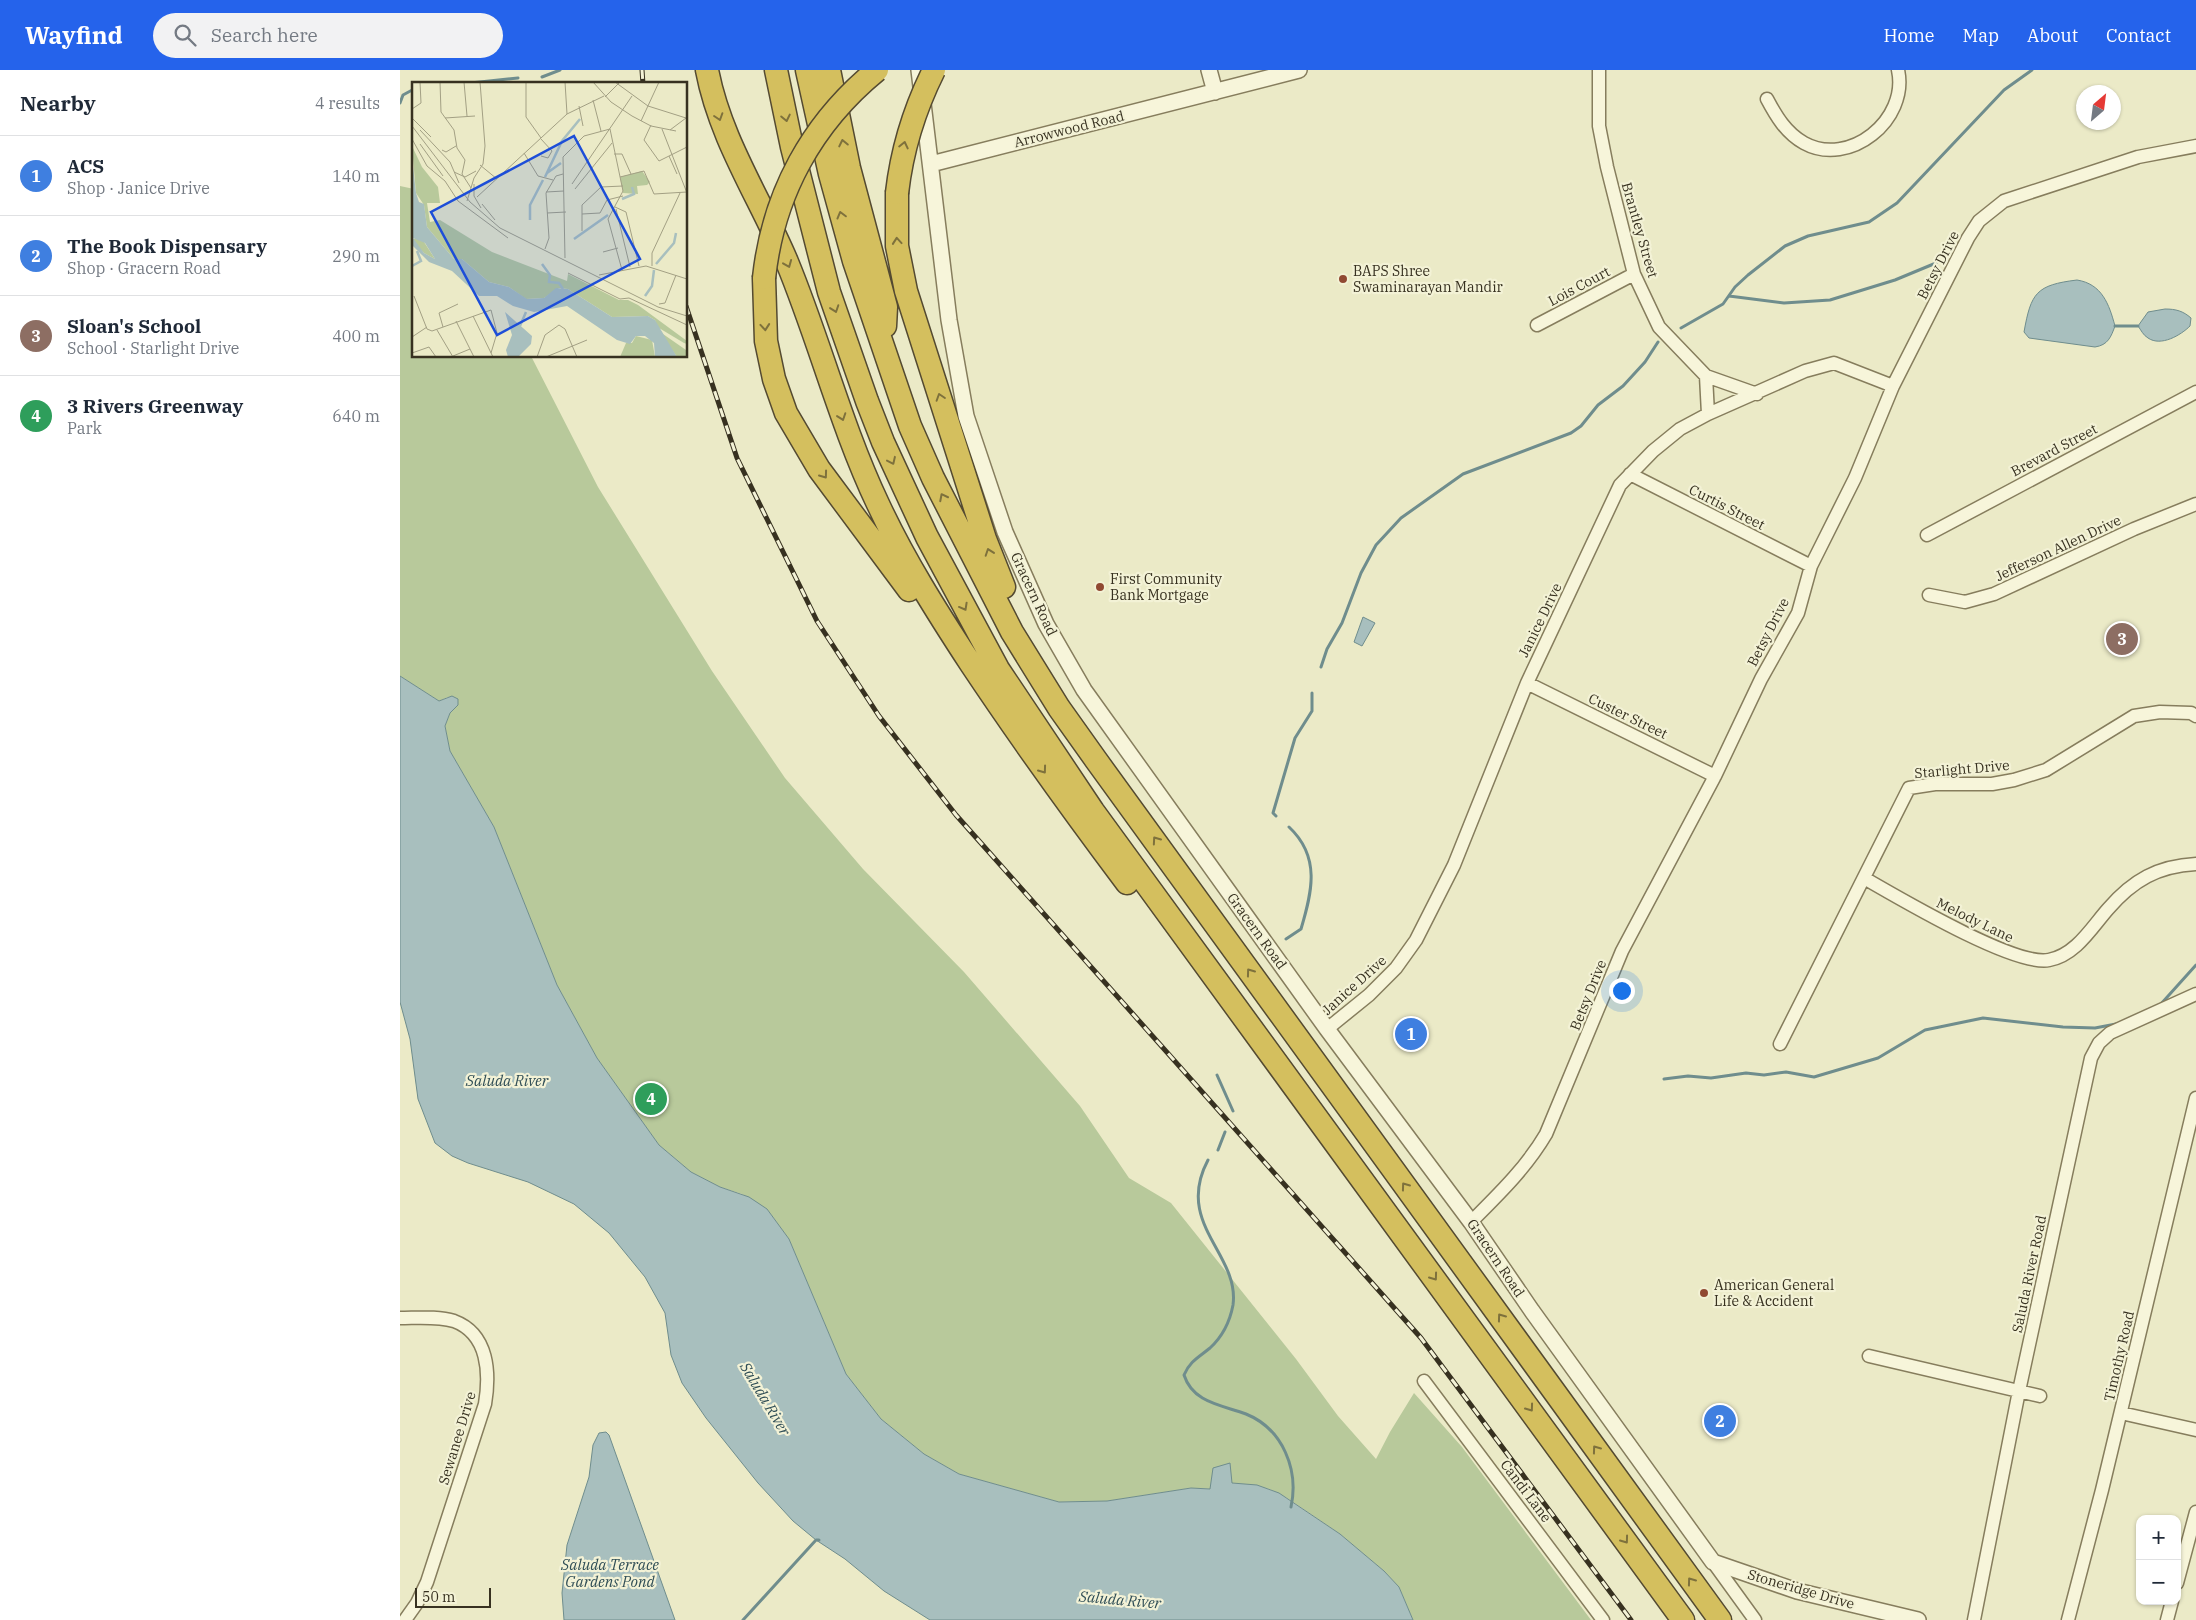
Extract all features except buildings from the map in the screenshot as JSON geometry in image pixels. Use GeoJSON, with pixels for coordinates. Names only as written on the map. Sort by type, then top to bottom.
{"type":"FeatureCollection","features":[{"type":"Feature","properties":{"kind":"highway"},"geometry":{"type":"LineString","coordinates":[[707,70],[722,126],[788,264],[845,425],[878,505],[926,593],[1020,738]]}},
{"type":"Feature","properties":{"kind":"highway"},"geometry":{"type":"LineString","coordinates":[[776,70],[792,147],[829,292],[883,442],[927,537],[998,669],[1093,811],[1684,1620]]}},
{"type":"Feature","properties":{"kind":"highway"},"geometry":{"type":"LineString","coordinates":[[807,70],[830,174],[849,244],[910,426],[933,478],[1008,624],[1060,708],[1720,1620]]}},
{"type":"Feature","properties":{"kind":"highway"},"geometry":{"type":"LineString","coordinates":[[829,70],[849,168],[886,307],[884,344]]}},
{"type":"Feature","properties":{"kind":"highway"},"geometry":{"type":"LineString","coordinates":[[877,70],[831,114],[800,160],[780,204],[769,243],[764,278],[764,324],[769,359],[778,394],[794,429],[835,491],[1274,1075],[1405,1238]]}},
{"type":"Feature","properties":{"kind":"highway"},"geometry":{"type":"LineString","coordinates":[[934,70],[910,123],[902,157],[897,193],[896,229],[900,267],[921,343],[992,561],[1060,708]]}},
{"type":"Feature","properties":{"kind":"street"},"geometry":{"type":"LineString","coordinates":[[919,70],[931,164]]}},
{"type":"Feature","properties":{"kind":"street"},"geometry":{"type":"LineString","coordinates":[[1209,70],[1214,92]]}},
{"type":"Feature","properties":{"kind":"street","name":"Arrowwood Road"},"geometry":{"type":"LineString","coordinates":[[931,164],[1299,70]]}},
{"type":"Feature","properties":{"kind":"street","name":"Brantley Street"},"geometry":{"type":"LineString","coordinates":[[1599,70],[1601,134],[1607,168],[1634,274],[1659,327],[1706,376],[1757,394]]}},
{"type":"Feature","properties":{"kind":"street"},"geometry":{"type":"LineString","coordinates":[[1767,99],[1789,132],[1804,143],[1821,149],[1839,150],[1855,146],[1870,137],[1884,123],[1894,106],[1898,90],[1898,70]]}},
{"type":"Feature","properties":{"kind":"street","name":"Betsy Drive"},"geometry":{"type":"LineString","coordinates":[[1471,1222],[1519,1174],[1533,1156],[1546,1134],[1622,951],[1715,776],[1761,679],[1798,613],[1811,566],[1855,478],[1893,386],[1968,238],[1986,216],[2004,201],[2138,156],[2196,146]]}},
{"type":"Feature","properties":{"kind":"street","name":"Gracern Road"},"geometry":{"type":"LineString","coordinates":[[931,164],[949,320],[966,416],[1004,532],[1046,624],[1084,690],[1327,1029],[1471,1222],[1532,1312],[1755,1620]]}},
{"type":"Feature","properties":{"kind":"street","name":"Lois Court"},"geometry":{"type":"LineString","coordinates":[[1537,325],[1634,274]]}},
{"type":"Feature","properties":{"kind":"street","name":"Janice Drive"},"geometry":{"type":"LineString","coordinates":[[1327,1029],[1368,995],[1396,968],[1416,940],[1454,865],[1527,683],[1620,485],[1653,451],[1680,429],[1708,414],[1757,394],[1805,371],[1834,364],[1893,386]]}},
{"type":"Feature","properties":{"kind":"street"},"geometry":{"type":"LineString","coordinates":[[1706,376],[1708,414]]}},
{"type":"Feature","properties":{"kind":"street","name":"Brevard Street"},"geometry":{"type":"LineString","coordinates":[[1927,535],[2196,392]]}},
{"type":"Feature","properties":{"kind":"street","name":"Curtis Street"},"geometry":{"type":"LineString","coordinates":[[1630,474],[1811,566]]}},
{"type":"Feature","properties":{"kind":"street","name":"Jefferson Allen Drive"},"geometry":{"type":"LineString","coordinates":[[1929,595],[1965,602],[1994,594],[2134,529],[2196,504]]}},
{"type":"Feature","properties":{"kind":"street","name":"Custer Street"},"geometry":{"type":"LineString","coordinates":[[1527,683],[1715,776]]}},
{"type":"Feature","properties":{"kind":"street","name":"Starlight Drive"},"geometry":{"type":"LineString","coordinates":[[1780,1044],[1909,788],[1935,784],[1992,784],[2014,780],[2046,770],[2134,716],[2160,712],[2196,716]]}},
{"type":"Feature","properties":{"kind":"street","name":"Melody Lane"},"geometry":{"type":"LineString","coordinates":[[1864,878],[1918,909],[2013,956],[2049,961],[2069,951],[2086,937],[2109,908],[2139,880],[2156,871],[2196,864]]}},
{"type":"Feature","properties":{"kind":"street","name":"Saluda River Road"},"geometry":{"type":"LineString","coordinates":[[1974,1620],[2019,1391],[2091,1058],[2099,1043],[2110,1033],[2196,994]]}},
{"type":"Feature","properties":{"kind":"street","name":"Timothy Road"},"geometry":{"type":"LineString","coordinates":[[2068,1620],[2121,1413],[2196,1098]]}},
{"type":"Feature","properties":{"kind":"street","name":"Sewanee Drive"},"geometry":{"type":"LineString","coordinates":[[400,1318],[438,1319],[454,1322],[468,1330],[479,1343],[484,1355],[489,1381],[485,1404],[427,1582],[417,1603],[404,1620]]}},
{"type":"Feature","properties":{"kind":"street"},"geometry":{"type":"LineString","coordinates":[[1869,1356],[2040,1396]]}},
{"type":"Feature","properties":{"kind":"street","name":"Candi Lane"},"geometry":{"type":"LineString","coordinates":[[1424,1381],[1603,1620]]}},
{"type":"Feature","properties":{"kind":"street"},"geometry":{"type":"LineString","coordinates":[[2121,1413],[2196,1430]]}},
{"type":"Feature","properties":{"kind":"street"},"geometry":{"type":"LineString","coordinates":[[2181,1567],[2196,1512]]}},
{"type":"Feature","properties":{"kind":"street","name":"Stoneridge Drive"},"geometry":{"type":"LineString","coordinates":[[1713,1562],[1797,1590],[1918,1620]]}},
{"type":"Feature","properties":{"kind":"street"},"geometry":{"type":"LineString","coordinates":[[2167,1620],[2171,1605]]}},
{"type":"Feature","properties":{"kind":"green space"},"geometry":{"type":"Polygon","coordinates":[[[400,186],[412,189],[412,358],[532,358],[598,487],[712,671],[785,778],[863,869],[964,972],[1080,1106],[1129,1178],[1171,1203],[1296,1359],[1338,1416],[1376,1459],[1414,1393],[1462,1447],[1591,1620],[1413,1620],[1399,1587],[1384,1571],[1340,1534],[1287,1498],[1269,1489],[1232,1483],[1210,1489],[1191,1488],[1107,1501],[1059,1502],[959,1474],[924,1454],[881,1419],[846,1374],[789,1239],[767,1209],[742,1194],[720,1187],[691,1172],[659,1145],[597,1058],[557,985],[494,827],[450,751],[445,726],[450,713],[458,705],[448,697],[439,701],[400,676],[400,186]]]}},
{"type":"Feature","properties":{"kind":"water"},"geometry":{"type":"Polygon","coordinates":[[[2077,280],[2093,286],[2107,303],[2115,326],[2108,340],[2095,347],[2029,338],[2024,332],[2029,308],[2038,293],[2052,285],[2077,280]]]}},
{"type":"Feature","properties":{"kind":"water"},"geometry":{"type":"Polygon","coordinates":[[[2165,309],[2179,311],[2191,318],[2190,326],[2165,341],[2148,338],[2138,326],[2148,312],[2165,309]]]}},
{"type":"Feature","properties":{"kind":"water"},"geometry":{"type":"Polygon","coordinates":[[[1363,617],[1375,623],[1362,646],[1354,642],[1363,617]]]}},
{"type":"Feature","properties":{"kind":"water","name":"Saluda River"},"geometry":{"type":"Polygon","coordinates":[[[400,676],[439,701],[452,696],[458,699],[458,705],[450,713],[445,726],[450,751],[494,827],[557,985],[597,1058],[659,1145],[691,1172],[720,1187],[749,1197],[767,1209],[789,1239],[846,1374],[881,1419],[924,1454],[959,1474],[1059,1502],[1107,1501],[1191,1488],[1210,1489],[1213,1468],[1230,1463],[1232,1483],[1257,1485],[1279,1493],[1340,1534],[1384,1571],[1399,1587],[1413,1620],[930,1620],[884,1591],[845,1559],[816,1540],[793,1521],[758,1483],[706,1418],[682,1383],[671,1355],[665,1313],[645,1277],[609,1233],[574,1204],[528,1182],[452,1156],[435,1143],[418,1099],[410,1039],[400,1002],[400,676]]]}},
{"type":"Feature","properties":{"kind":"water","name":"Saluda Terrace Gardens Pond"},"geometry":{"type":"Polygon","coordinates":[[[606,1432],[609,1435],[675,1620],[564,1620],[562,1593],[567,1545],[589,1477],[593,1445],[599,1433],[606,1432]]]}},
{"type":"Feature","properties":{"kind":"waterway"},"geometry":{"type":"LineString","coordinates":[[542,77],[560,70]]}},
{"type":"Feature","properties":{"kind":"waterway"},"geometry":{"type":"LineString","coordinates":[[1681,328],[1723,304],[1735,287],[1785,246],[1808,236],[1869,222],[1897,203],[2004,90],[2032,70]]}},
{"type":"Feature","properties":{"kind":"waterway"},"geometry":{"type":"LineString","coordinates":[[480,82],[518,78]]}},
{"type":"Feature","properties":{"kind":"waterway"},"geometry":{"type":"LineString","coordinates":[[400,103],[403,95],[412,90]]}},
{"type":"Feature","properties":{"kind":"waterway"},"geometry":{"type":"LineString","coordinates":[[1729,296],[1784,303],[1830,300],[1895,280],[1936,263]]}},
{"type":"Feature","properties":{"kind":"waterway"},"geometry":{"type":"LineString","coordinates":[[2115,326],[2138,326]]}},
{"type":"Feature","properties":{"kind":"waterway"},"geometry":{"type":"LineString","coordinates":[[1321,667],[1327,649],[1342,623],[1361,573],[1376,545],[1401,518],[1463,474],[1571,433],[1581,426],[1598,405],[1623,386],[1645,362],[1658,342]]}},
{"type":"Feature","properties":{"kind":"waterway"},"geometry":{"type":"LineString","coordinates":[[1276,816],[1273,813],[1295,738],[1312,711],[1312,693]]}},
{"type":"Feature","properties":{"kind":"waterway"},"geometry":{"type":"LineString","coordinates":[[1286,939],[1301,929],[1308,902],[1311,875],[1306,850],[1299,838],[1289,827]]}},
{"type":"Feature","properties":{"kind":"waterway"},"geometry":{"type":"LineString","coordinates":[[2160,1005],[2196,965]]}},
{"type":"Feature","properties":{"kind":"waterway"},"geometry":{"type":"LineString","coordinates":[[1664,1079],[1688,1076],[1711,1078],[1746,1073],[1764,1075],[1786,1072],[1814,1077],[1878,1058],[1925,1030],[1983,1018],[2063,1027],[2095,1028],[2116,1024]]}},
{"type":"Feature","properties":{"kind":"waterway"},"geometry":{"type":"LineString","coordinates":[[1217,1075],[1233,1111]]}},
{"type":"Feature","properties":{"kind":"waterway"},"geometry":{"type":"LineString","coordinates":[[1218,1150],[1225,1132]]}},
{"type":"Feature","properties":{"kind":"waterway"},"geometry":{"type":"LineString","coordinates":[[1208,1160],[1200,1183],[1199,1202],[1203,1221],[1227,1270],[1233,1287],[1233,1305],[1228,1323],[1222,1334],[1210,1348],[1192,1363],[1184,1375],[1194,1392],[1201,1397],[1209,1402],[1246,1414],[1259,1421],[1279,1440],[1290,1465],[1293,1479],[1291,1507]]}},
{"type":"Feature","properties":{"kind":"waterway"},"geometry":{"type":"LineString","coordinates":[[743,1620],[816,1540],[819,1540]]}},
{"type":"Feature","properties":{"kind":"railway"},"geometry":{"type":"LineString","coordinates":[[642,70],[643,82]]}},
{"type":"Feature","properties":{"kind":"railway"},"geometry":{"type":"LineString","coordinates":[[688,312],[737,458],[817,621],[879,716],[956,815],[1421,1338],[1631,1620]]}},
{"type":"Feature","properties":{"kind":"place","name":"BAPS Shree Swaminarayan Mandir"},"geometry":{"type":"Point","coordinates":[1343,279]}},
{"type":"Feature","properties":{"kind":"place","name":"First Community Bank Mortgage"},"geometry":{"type":"Point","coordinates":[1100,587]}},
{"type":"Feature","properties":{"kind":"place","name":"Sloan's School"},"geometry":{"type":"Point","coordinates":[2122,639]}},
{"type":"Feature","properties":{"kind":"place","name":"ACS"},"geometry":{"type":"Point","coordinates":[1411,1034]}},
{"type":"Feature","properties":{"kind":"place","name":"3 Rivers Greenway"},"geometry":{"type":"Point","coordinates":[651,1099]}},
{"type":"Feature","properties":{"kind":"place","name":"American General Life & Accident"},"geometry":{"type":"Point","coordinates":[1704,1293]}},
{"type":"Feature","properties":{"kind":"place","name":"The Book Dispensary"},"geometry":{"type":"Point","coordinates":[1720,1421]}}]}
